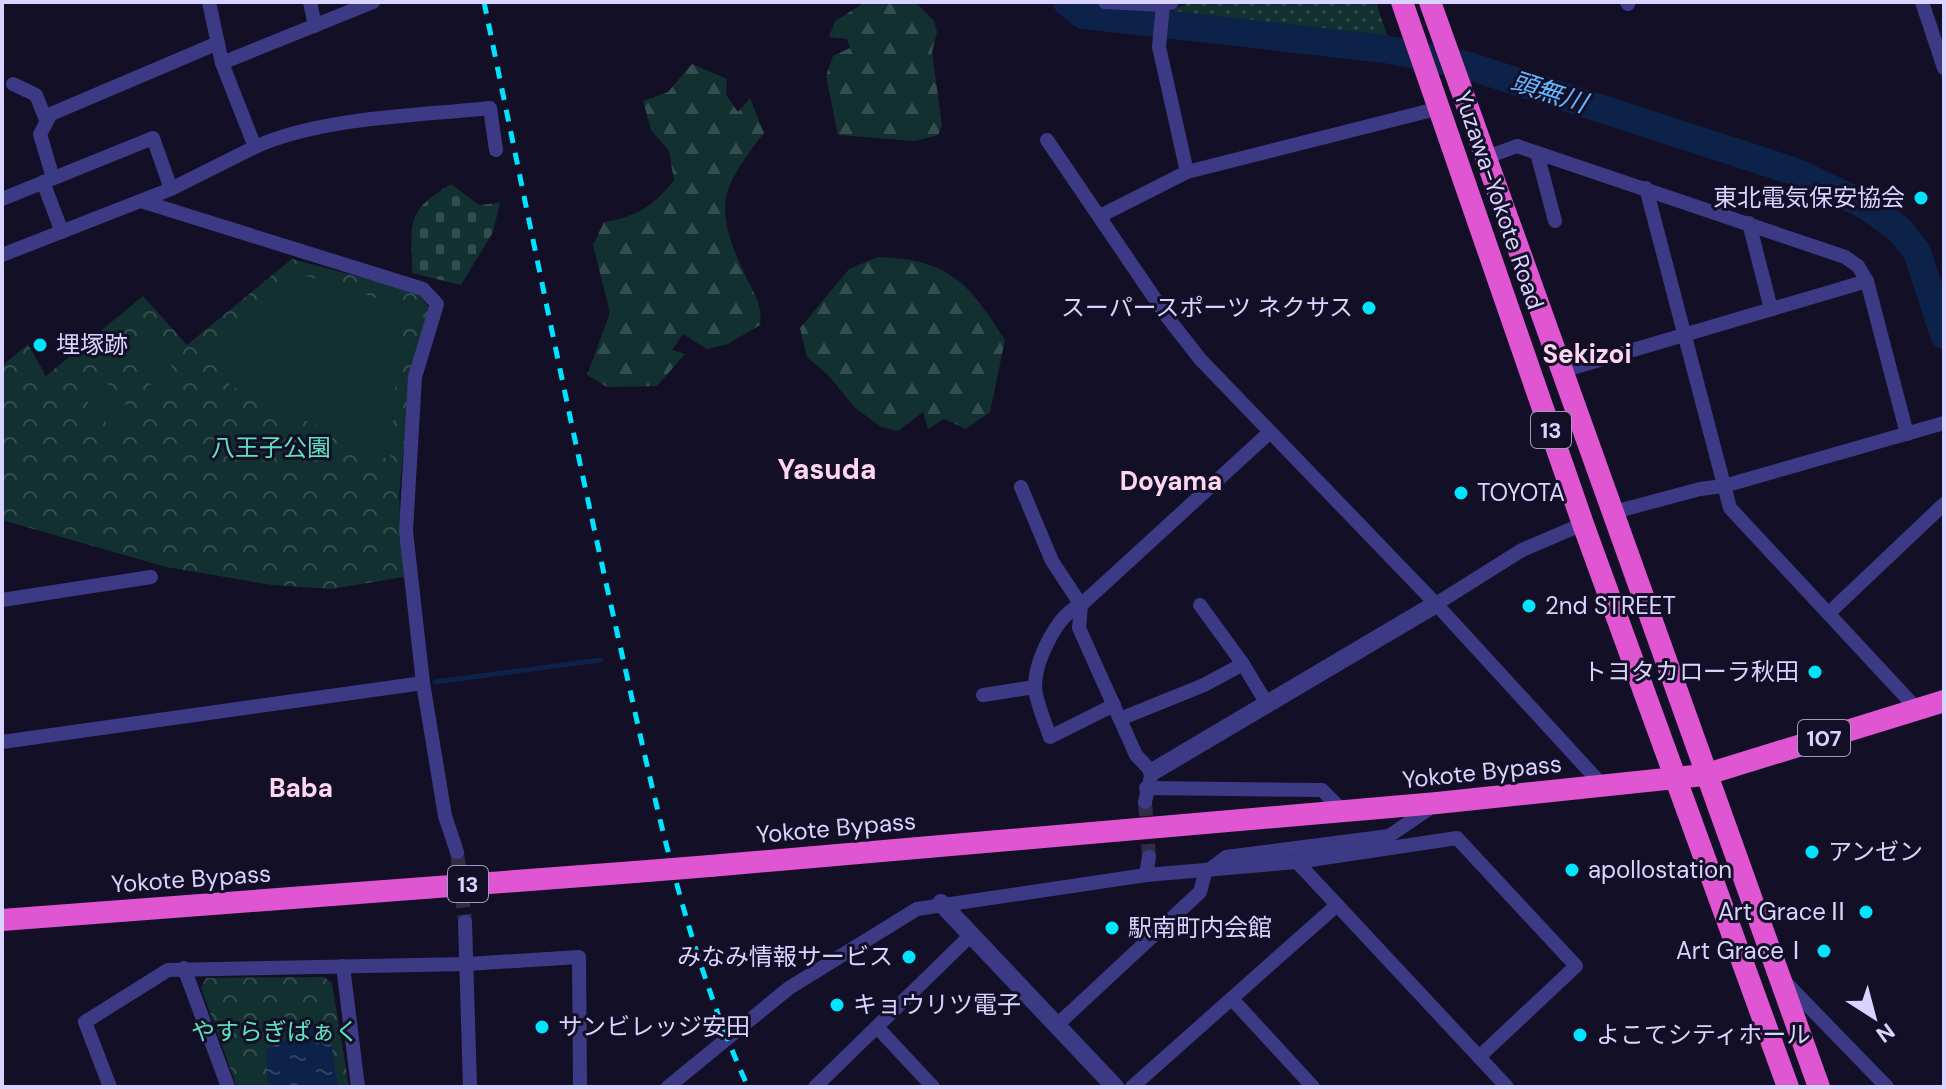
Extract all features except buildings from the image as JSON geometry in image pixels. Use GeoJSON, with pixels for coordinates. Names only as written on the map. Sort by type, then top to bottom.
{"type":"FeatureCollection","features":[{"type":"Feature","properties":{"kind":"highway","name":"Yuzawa-Yokote Road"},"geometry":{"type":"LineString","coordinates":[[1402,2],[1674,778]]}},
{"type":"Feature","properties":{"kind":"highway","name":"Yuzawa-Yokote Road"},"geometry":{"type":"LineString","coordinates":[[1430,2],[1614,512],[1704,775]]}},
{"type":"Feature","properties":{"kind":"highway","name":"107"},"geometry":{"type":"LineString","coordinates":[[1704,775],[1944,701]]}},
{"type":"Feature","properties":{"kind":"highway","name":"Yokote Bypass"},"geometry":{"type":"LineString","coordinates":[[2,920],[710,866],[1437,803],[1704,775]]}},
{"type":"Feature","properties":{"kind":"highway","name":"13"},"geometry":{"type":"LineString","coordinates":[[1704,775],[1819,1087]]}},
{"type":"Feature","properties":{"kind":"highway","name":"13"},"geometry":{"type":"LineString","coordinates":[[1674,778],[1788,1087]]}},
{"type":"Feature","properties":{"kind":"street"},"geometry":{"type":"LineString","coordinates":[[209,2],[222,63],[255,147]]}},
{"type":"Feature","properties":{"kind":"street"},"geometry":{"type":"LineString","coordinates":[[310,2],[315,26]]}},
{"type":"Feature","properties":{"kind":"street"},"geometry":{"type":"LineString","coordinates":[[222,63],[373,2]]}},
{"type":"Feature","properties":{"kind":"street"},"geometry":{"type":"LineString","coordinates":[[1105,2],[1165,8],[1159,47],[1187,172]]}},
{"type":"Feature","properties":{"kind":"street"},"geometry":{"type":"LineString","coordinates":[[1922,2],[1944,68]]}},
{"type":"Feature","properties":{"kind":"street"},"geometry":{"type":"LineString","coordinates":[[62,232],[40,134],[46,120],[51,114],[218,43]]}},
{"type":"Feature","properties":{"kind":"street"},"geometry":{"type":"LineString","coordinates":[[13,84],[36,95],[46,120]]}},
{"type":"Feature","properties":{"kind":"street"},"geometry":{"type":"LineString","coordinates":[[2,255],[171,189],[274,139],[345,125],[490,108],[496,150]]}},
{"type":"Feature","properties":{"kind":"street"},"geometry":{"type":"LineString","coordinates":[[1100,216],[1187,172],[1440,108]]}},
{"type":"Feature","properties":{"kind":"street"},"geometry":{"type":"LineString","coordinates":[[2,199],[153,138],[171,189]]}},
{"type":"Feature","properties":{"kind":"street"},"geometry":{"type":"LineString","coordinates":[[1047,140],[1168,318],[1200,359],[1436,604],[1603,786]]}},
{"type":"Feature","properties":{"kind":"street"},"geometry":{"type":"LineString","coordinates":[[1487,157],[1517,146],[1845,257],[1858,266],[1867,281],[1907,434]]}},
{"type":"Feature","properties":{"kind":"street"},"geometry":{"type":"LineString","coordinates":[[1537,153],[1555,221]]}},
{"type":"Feature","properties":{"kind":"street"},"geometry":{"type":"LineString","coordinates":[[1646,188],[1730,508],[1917,709]]}},
{"type":"Feature","properties":{"kind":"street"},"geometry":{"type":"LineString","coordinates":[[141,201],[423,289],[437,304],[415,377],[406,531],[423,683],[445,816],[457,852]]}},
{"type":"Feature","properties":{"kind":"street"},"geometry":{"type":"LineString","coordinates":[[1749,223],[1771,309]]}},
{"type":"Feature","properties":{"kind":"street"},"geometry":{"type":"LineString","coordinates":[[1562,371],[1867,281]]}},
{"type":"Feature","properties":{"kind":"street"},"geometry":{"type":"LineString","coordinates":[[1614,512],[1700,489],[1724,486],[1944,423]]}},
{"type":"Feature","properties":{"kind":"street"},"geometry":{"type":"LineString","coordinates":[[1243,664],[1204,685],[1050,737],[1035,687],[1043,652],[1071,609],[1081,605],[1270,432]]}},
{"type":"Feature","properties":{"kind":"street"},"geometry":{"type":"LineString","coordinates":[[1021,487],[1052,561],[1081,605],[1079,628],[1148,788]]}},
{"type":"Feature","properties":{"kind":"street"},"geometry":{"type":"LineString","coordinates":[[1830,612],[1944,504]]}},
{"type":"Feature","properties":{"kind":"street"},"geometry":{"type":"LineString","coordinates":[[1148,788],[1267,704],[1522,550],[1583,524]]}},
{"type":"Feature","properties":{"kind":"street"},"geometry":{"type":"LineString","coordinates":[[2,600],[151,577]]}},
{"type":"Feature","properties":{"kind":"street"},"geometry":{"type":"LineString","coordinates":[[1200,605],[1243,664],[1267,704]]}},
{"type":"Feature","properties":{"kind":"street"},"geometry":{"type":"LineString","coordinates":[[2,742],[423,683]]}},
{"type":"Feature","properties":{"kind":"street"},"geometry":{"type":"LineString","coordinates":[[983,695],[1035,687]]}},
{"type":"Feature","properties":{"kind":"street"},"geometry":{"type":"LineString","coordinates":[[1148,788],[1322,790],[1343,811]]}},
{"type":"Feature","properties":{"kind":"street"},"geometry":{"type":"LineString","coordinates":[[1057,1025],[1200,892],[1205,873],[1226,857],[1389,836],[1437,803]]}},
{"type":"Feature","properties":{"kind":"street"},"geometry":{"type":"LineString","coordinates":[[668,1087],[789,988],[895,920],[941,903],[1146,875],[1205,873],[1297,862],[1457,838],[1576,966],[1479,1057]]}},
{"type":"Feature","properties":{"kind":"street"},"geometry":{"type":"LineString","coordinates":[[1146,875],[1149,857]]}},
{"type":"Feature","properties":{"kind":"street"},"geometry":{"type":"LineString","coordinates":[[1297,862],[1507,1087]]}},
{"type":"Feature","properties":{"kind":"street"},"geometry":{"type":"LineString","coordinates":[[941,903],[1115,1087]]}},
{"type":"Feature","properties":{"kind":"street"},"geometry":{"type":"LineString","coordinates":[[1132,1087],[1337,905]]}},
{"type":"Feature","properties":{"kind":"street"},"geometry":{"type":"LineString","coordinates":[[465,922],[470,1087]]}},
{"type":"Feature","properties":{"kind":"street"},"geometry":{"type":"LineString","coordinates":[[815,1087],[971,935]]}},
{"type":"Feature","properties":{"kind":"street"},"geometry":{"type":"LineString","coordinates":[[110,1087],[85,1022],[168,970],[467,964],[579,957],[580,1087]]}},
{"type":"Feature","properties":{"kind":"street"},"geometry":{"type":"LineString","coordinates":[[343,966],[358,1087]]}},
{"type":"Feature","properties":{"kind":"street"},"geometry":{"type":"LineString","coordinates":[[184,968],[228,1087]]}},
{"type":"Feature","properties":{"kind":"street"},"geometry":{"type":"LineString","coordinates":[[1777,975],[1887,1087]]}},
{"type":"Feature","properties":{"kind":"street"},"geometry":{"type":"LineString","coordinates":[[1232,999],[1313,1087]]}},
{"type":"Feature","properties":{"kind":"street"},"geometry":{"type":"LineString","coordinates":[[877,1027],[933,1087]]}},
{"type":"Feature","properties":{"kind":"green space"},"geometry":{"type":"Polygon","coordinates":[[[860,2],[915,2],[934,21],[937,32],[932,52],[942,126],[938,135],[915,141],[838,135],[826,76],[833,56],[850,48],[847,39],[829,37],[835,21],[861,5],[860,2]]]}},
{"type":"Feature","properties":{"kind":"green space"},"geometry":{"type":"Polygon","coordinates":[[[1193,2],[1376,2],[1388,38],[1174,17],[1172,9],[1193,2]]]}},
{"type":"Feature","properties":{"kind":"green space"},"geometry":{"type":"Polygon","coordinates":[[[692,64],[727,79],[726,95],[738,112],[750,98],[764,133],[729,187],[725,218],[736,255],[758,301],[760,325],[728,344],[707,349],[683,334],[672,350],[685,354],[657,386],[607,387],[587,375],[610,313],[593,245],[604,222],[644,209],[674,180],[669,151],[651,130],[643,101],[668,92],[692,64]]]}},
{"type":"Feature","properties":{"kind":"green space"},"geometry":{"type":"Polygon","coordinates":[[[451,184],[479,205],[500,203],[493,232],[461,285],[412,273],[414,220],[425,203],[451,184]]]}},
{"type":"Feature","properties":{"kind":"green space"},"geometry":{"type":"Polygon","coordinates":[[[878,257],[923,263],[955,278],[980,303],[1005,340],[990,412],[966,429],[944,419],[928,429],[923,412],[898,431],[881,427],[854,407],[830,377],[807,357],[800,328],[849,269],[878,257]]]}},
{"type":"Feature","properties":{"kind":"green space","name":"八王子公園"},"geometry":{"type":"Polygon","coordinates":[[[292,259],[416,292],[430,309],[411,371],[399,497],[404,577],[331,589],[272,585],[166,567],[2,520],[2,366],[28,344],[46,376],[143,296],[187,345],[292,259]]]}},
{"type":"Feature","properties":{"kind":"green space"},"geometry":{"type":"Polygon","coordinates":[[[301,274],[401,306],[390,460],[230,385],[215,359],[301,274]]]}},
{"type":"Feature","properties":{"kind":"green space"},"geometry":{"type":"Polygon","coordinates":[[[146,338],[184,381],[164,399],[125,356],[146,338]]]}},
{"type":"Feature","properties":{"kind":"green space"},"geometry":{"type":"Polygon","coordinates":[[[101,376],[139,420],[119,437],[81,394],[101,376]]]}},
{"type":"Feature","properties":{"kind":"green space","name":"やすらぎぱぁく"},"geometry":{"type":"Polygon","coordinates":[[[324,977],[332,983],[349,1087],[237,1087],[201,988],[206,978],[324,977]]]}},
{"type":"Feature","properties":{"kind":"water"},"geometry":{"type":"Polygon","coordinates":[[[315,1026],[329,1030],[338,1087],[271,1087],[267,1079],[267,1049],[315,1026]]]}},
{"type":"Feature","properties":{"kind":"waterway","name":"頭無川"},"geometry":{"type":"LineString","coordinates":[[1067,2],[1083,15],[1385,49],[1466,65],[1793,171],[1863,204],[1899,229],[1917,252],[1944,335]]}},
{"type":"Feature","properties":{"kind":"waterway"},"geometry":{"type":"LineString","coordinates":[[435,682],[601,660]]}},
{"type":"Feature","properties":{"kind":"tunnel"},"geometry":{"type":"LineString","coordinates":[[1145,802],[1149,857]]}},
{"type":"Feature","properties":{"kind":"tunnel"},"geometry":{"type":"LineString","coordinates":[[457,852],[465,922]]}},
{"type":"Feature","properties":{"kind":"railway"},"geometry":{"type":"LineString","coordinates":[[484,2],[584,481],[658,811],[706,979],[748,1087]]}},
{"type":"Feature","properties":{"kind":"place","name":"東北電気保安協会"},"geometry":{"type":"Point","coordinates":[1921,198]}},
{"type":"Feature","properties":{"kind":"place","name":"スーパースポーツ ネクサス"},"geometry":{"type":"Point","coordinates":[1369,308]}},
{"type":"Feature","properties":{"kind":"place","name":"埋塚跡"},"geometry":{"type":"Point","coordinates":[40,345]}},
{"type":"Feature","properties":{"kind":"place","name":"TOYOTA"},"geometry":{"type":"Point","coordinates":[1461,493]}},
{"type":"Feature","properties":{"kind":"place","name":"2nd STREET"},"geometry":{"type":"Point","coordinates":[1529,606]}},
{"type":"Feature","properties":{"kind":"place","name":"トヨタカローラ秋田"},"geometry":{"type":"Point","coordinates":[1815,672]}},
{"type":"Feature","properties":{"kind":"place","name":"アンゼン"},"geometry":{"type":"Point","coordinates":[1812,852]}},
{"type":"Feature","properties":{"kind":"place","name":"apollostation"},"geometry":{"type":"Point","coordinates":[1572,870]}},
{"type":"Feature","properties":{"kind":"place","name":"Art GraceⅡ"},"geometry":{"type":"Point","coordinates":[1866,912]}},
{"type":"Feature","properties":{"kind":"place","name":"駅南町内会館"},"geometry":{"type":"Point","coordinates":[1112,928]}},
{"type":"Feature","properties":{"kind":"place","name":"Art GraceⅠ"},"geometry":{"type":"Point","coordinates":[1824,951]}},
{"type":"Feature","properties":{"kind":"place","name":"みなみ情報サービス"},"geometry":{"type":"Point","coordinates":[909,957]}},
{"type":"Feature","properties":{"kind":"place","name":"キョウリツ電子"},"geometry":{"type":"Point","coordinates":[837,1005]}},
{"type":"Feature","properties":{"kind":"place","name":"サンビレッジ安田"},"geometry":{"type":"Point","coordinates":[542,1027]}},
{"type":"Feature","properties":{"kind":"place","name":"よこてシティホール"},"geometry":{"type":"Point","coordinates":[1580,1035]}},
{"type":"Feature","properties":{"kind":"district","name":"Sekizoi"},"geometry":{"type":"Point","coordinates":[1587,354]}},
{"type":"Feature","properties":{"kind":"district","name":"Yasuda"},"geometry":{"type":"Point","coordinates":[827,469]}},
{"type":"Feature","properties":{"kind":"district","name":"Doyama"},"geometry":{"type":"Point","coordinates":[1171,481]}},
{"type":"Feature","properties":{"kind":"district","name":"Baba"},"geometry":{"type":"Point","coordinates":[301,788]}}]}
